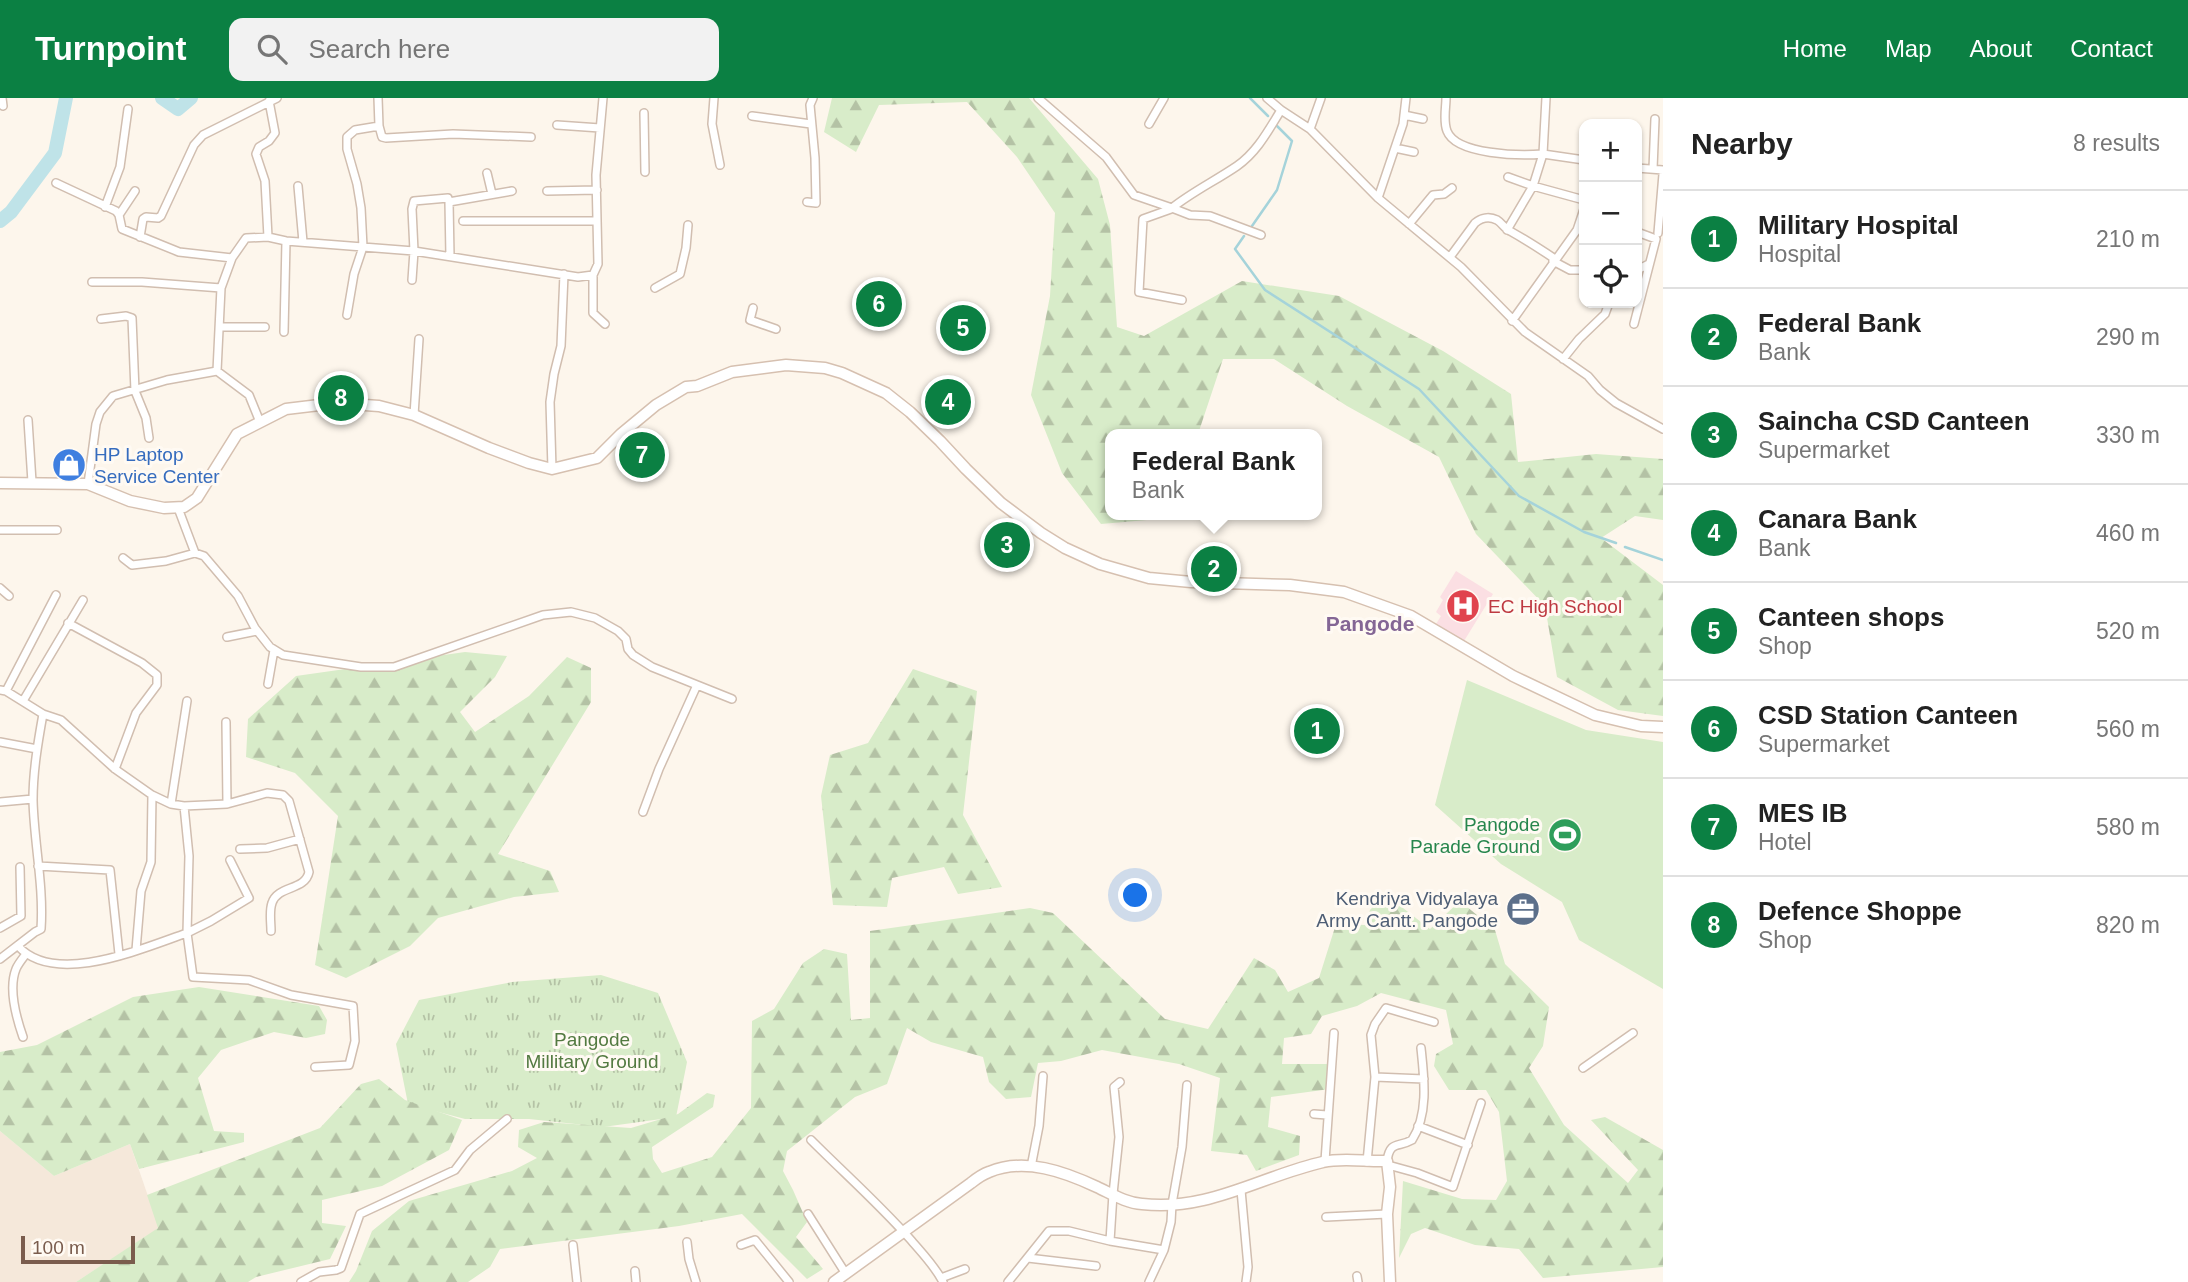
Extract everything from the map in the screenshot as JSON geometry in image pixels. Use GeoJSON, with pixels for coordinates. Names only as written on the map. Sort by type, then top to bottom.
{"type":"FeatureCollection","features":[{"type":"Feature","properties":{"kind":"main road"},"geometry":{"type":"LineString","coordinates":[[0,483],[88,484],[130,501],[178,508],[197,498],[237,434],[286,410],[336,403],[379,406],[414,415],[489,448],[552,469],[597,458],[656,405],[686,387],[746,370],[786,365],[825,369],[845,374],[887,393],[910,412],[1001,503],[1065,548],[1100,564],[1149,578],[1290,585],[1344,592],[1411,616],[1513,676],[1595,715],[1641,726],[1663,727]]}},
{"type":"Feature","properties":{"kind":"main road"},"geometry":{"type":"LineString","coordinates":[[834,1282],[989,1171],[1015,1166],[1047,1168],[1074,1176],[1125,1201],[1172,1204],[1199,1202],[1325,1161],[1387,1163],[1390,1187],[1387,1214],[1390,1282]]}},
{"type":"Feature","properties":{"kind":"street"},"geometry":{"type":"LineString","coordinates":[[378,98],[382,137],[453,134],[531,138]]}},
{"type":"Feature","properties":{"kind":"street"},"geometry":{"type":"LineString","coordinates":[[603,98],[597,190],[598,264],[593,275],[593,313],[605,324]]}},
{"type":"Feature","properties":{"kind":"street"},"geometry":{"type":"LineString","coordinates":[[714,98],[712,124],[720,165]]}},
{"type":"Feature","properties":{"kind":"street"},"geometry":{"type":"LineString","coordinates":[[807,202],[816,203],[810,104],[813,98]]}},
{"type":"Feature","properties":{"kind":"street"},"geometry":{"type":"LineString","coordinates":[[1038,98],[1106,157],[1134,195],[1189,215],[1210,216],[1261,236]]}},
{"type":"Feature","properties":{"kind":"street"},"geometry":{"type":"LineString","coordinates":[[1149,124],[1164,98]]}},
{"type":"Feature","properties":{"kind":"street"},"geometry":{"type":"LineString","coordinates":[[1267,98],[1310,129],[1377,198],[1450,257],[1512,321],[1588,376],[1616,403],[1663,429]]}},
{"type":"Feature","properties":{"kind":"street"},"geometry":{"type":"LineString","coordinates":[[1310,129],[1321,98]]}},
{"type":"Feature","properties":{"kind":"street"},"geometry":{"type":"LineString","coordinates":[[1377,198],[1395,148],[1406,98]]}},
{"type":"Feature","properties":{"kind":"street"},"geometry":{"type":"LineString","coordinates":[[1446,98],[1447,133],[1458,144],[1500,153],[1543,154],[1579,159]]}},
{"type":"Feature","properties":{"kind":"street"},"geometry":{"type":"LineString","coordinates":[[1507,230],[1533,186],[1543,154],[1546,98]]}},
{"type":"Feature","properties":{"kind":"street"},"geometry":{"type":"LineString","coordinates":[[140,237],[143,219],[161,216],[194,145],[203,135],[273,100],[275,133],[269,141],[258,147],[256,155],[265,181],[268,237]]}},
{"type":"Feature","properties":{"kind":"street"},"geometry":{"type":"LineString","coordinates":[[106,207],[120,167],[128,109]]}},
{"type":"Feature","properties":{"kind":"street"},"geometry":{"type":"LineString","coordinates":[[1182,300],[1139,292],[1143,219],[1172,208],[1185,197],[1239,165],[1260,144],[1281,110]]}},
{"type":"Feature","properties":{"kind":"street"},"geometry":{"type":"LineString","coordinates":[[644,113],[645,172]]}},
{"type":"Feature","properties":{"kind":"street"},"geometry":{"type":"LineString","coordinates":[[1404,115],[1423,119]]}},
{"type":"Feature","properties":{"kind":"street"},"geometry":{"type":"LineString","coordinates":[[752,116],[811,124]]}},
{"type":"Feature","properties":{"kind":"street"},"geometry":{"type":"LineString","coordinates":[[1653,169],[1656,119]]}},
{"type":"Feature","properties":{"kind":"street"},"geometry":{"type":"LineString","coordinates":[[557,125],[600,128]]}},
{"type":"Feature","properties":{"kind":"street"},"geometry":{"type":"LineString","coordinates":[[347,315],[354,274],[363,247],[361,208],[347,149],[347,137],[355,130],[379,127]]}},
{"type":"Feature","properties":{"kind":"street"},"geometry":{"type":"LineString","coordinates":[[1395,148],[1414,152]]}},
{"type":"Feature","properties":{"kind":"street"},"geometry":{"type":"LineString","coordinates":[[1642,168],[1663,172],[1658,233]]}},
{"type":"Feature","properties":{"kind":"street"},"geometry":{"type":"LineString","coordinates":[[487,173],[492,194]]}},
{"type":"Feature","properties":{"kind":"street"},"geometry":{"type":"LineString","coordinates":[[1508,177],[1579,199]]}},
{"type":"Feature","properties":{"kind":"street"},"geometry":{"type":"LineString","coordinates":[[56,183],[116,211],[122,229],[116,237]]}},
{"type":"Feature","properties":{"kind":"street"},"geometry":{"type":"LineString","coordinates":[[298,186],[303,242]]}},
{"type":"Feature","properties":{"kind":"street"},"geometry":{"type":"LineString","coordinates":[[1409,224],[1433,195],[1444,194],[1452,187]]}},
{"type":"Feature","properties":{"kind":"street"},"geometry":{"type":"LineString","coordinates":[[547,191],[597,190]]}},
{"type":"Feature","properties":{"kind":"street"},"geometry":{"type":"LineString","coordinates":[[119,215],[135,191]]}},
{"type":"Feature","properties":{"kind":"street"},"geometry":{"type":"LineString","coordinates":[[449,202],[512,191]]}},
{"type":"Feature","properties":{"kind":"street"},"geometry":{"type":"LineString","coordinates":[[412,281],[414,201],[449,198],[450,256]]}},
{"type":"Feature","properties":{"kind":"street"},"geometry":{"type":"LineString","coordinates":[[1450,257],[1479,220],[1489,218],[1497,220],[1507,230],[1528,240],[1563,268],[1579,270]]}},
{"type":"Feature","properties":{"kind":"street"},"geometry":{"type":"LineString","coordinates":[[463,221],[597,220]]}},
{"type":"Feature","properties":{"kind":"street"},"geometry":{"type":"LineString","coordinates":[[655,288],[680,274],[688,225]]}},
{"type":"Feature","properties":{"kind":"street"},"geometry":{"type":"LineString","coordinates":[[1512,321],[1579,225]]}},
{"type":"Feature","properties":{"kind":"street"},"geometry":{"type":"LineString","coordinates":[[122,229],[179,252],[232,258]]}},
{"type":"Feature","properties":{"kind":"street"},"geometry":{"type":"LineString","coordinates":[[1634,324],[1656,239],[1642,234]]}},
{"type":"Feature","properties":{"kind":"street"},"geometry":{"type":"LineString","coordinates":[[217,371],[221,288],[232,258],[246,238],[268,237],[286,241],[414,251],[492,265],[578,276],[593,275]]}},
{"type":"Feature","properties":{"kind":"street"},"geometry":{"type":"LineString","coordinates":[[284,332],[286,241]]}},
{"type":"Feature","properties":{"kind":"street"},"geometry":{"type":"LineString","coordinates":[[1642,268],[1649,264]]}},
{"type":"Feature","properties":{"kind":"street"},"geometry":{"type":"LineString","coordinates":[[552,469],[550,401],[561,346],[564,274]]}},
{"type":"Feature","properties":{"kind":"street"},"geometry":{"type":"LineString","coordinates":[[92,282],[142,282],[221,288]]}},
{"type":"Feature","properties":{"kind":"street"},"geometry":{"type":"LineString","coordinates":[[1563,359],[1605,314],[1607,308]]}},
{"type":"Feature","properties":{"kind":"street"},"geometry":{"type":"LineString","coordinates":[[753,309],[750,320],[776,329]]}},
{"type":"Feature","properties":{"kind":"street"},"geometry":{"type":"LineString","coordinates":[[101,319],[126,316],[132,318],[135,391],[146,418],[149,438]]}},
{"type":"Feature","properties":{"kind":"street"},"geometry":{"type":"LineString","coordinates":[[220,327],[265,327]]}},
{"type":"Feature","properties":{"kind":"street"},"geometry":{"type":"LineString","coordinates":[[414,415],[419,339]]}},
{"type":"Feature","properties":{"kind":"street"},"geometry":{"type":"LineString","coordinates":[[88,484],[96,424],[100,412],[113,396],[167,380],[217,371],[249,395],[260,422]]}},
{"type":"Feature","properties":{"kind":"street"},"geometry":{"type":"LineString","coordinates":[[28,420],[32,482]]}},
{"type":"Feature","properties":{"kind":"street"},"geometry":{"type":"LineString","coordinates":[[178,508],[195,553]]}},
{"type":"Feature","properties":{"kind":"street"},"geometry":{"type":"LineString","coordinates":[[0,530],[57,530]]}},
{"type":"Feature","properties":{"kind":"street"},"geometry":{"type":"LineString","coordinates":[[123,558],[132,565],[166,561],[195,553],[204,555],[220,571],[238,596],[257,631],[274,650],[283,655],[361,667],[394,667],[542,615],[571,612],[595,618],[618,631],[626,639],[628,649],[643,662],[732,699]]}},
{"type":"Feature","properties":{"kind":"street"},"geometry":{"type":"LineString","coordinates":[[0,588],[9,596]]}},
{"type":"Feature","properties":{"kind":"street"},"geometry":{"type":"LineString","coordinates":[[55,595],[3,690],[43,714],[61,720],[115,769],[152,796],[171,804],[227,804],[267,793],[283,795],[289,802],[309,872],[304,882],[277,895],[273,900],[271,931]]}},
{"type":"Feature","properties":{"kind":"street"},"geometry":{"type":"LineString","coordinates":[[23,701],[83,600]]}},
{"type":"Feature","properties":{"kind":"street"},"geometry":{"type":"LineString","coordinates":[[68,623],[142,663],[156,675],[157,685],[136,713],[115,769]]}},
{"type":"Feature","properties":{"kind":"street"},"geometry":{"type":"LineString","coordinates":[[227,637],[257,631]]}},
{"type":"Feature","properties":{"kind":"street"},"geometry":{"type":"LineString","coordinates":[[268,684],[274,650]]}},
{"type":"Feature","properties":{"kind":"street"},"geometry":{"type":"LineString","coordinates":[[643,812],[659,769],[697,685]]}},
{"type":"Feature","properties":{"kind":"street"},"geometry":{"type":"LineString","coordinates":[[171,804],[187,701]]}},
{"type":"Feature","properties":{"kind":"street"},"geometry":{"type":"LineString","coordinates":[[0,959],[41,929],[43,904],[33,799],[43,714]]}},
{"type":"Feature","properties":{"kind":"street"},"geometry":{"type":"LineString","coordinates":[[226,722],[227,804]]}},
{"type":"Feature","properties":{"kind":"street"},"geometry":{"type":"LineString","coordinates":[[0,742],[37,749]]}},
{"type":"Feature","properties":{"kind":"street"},"geometry":{"type":"LineString","coordinates":[[136,950],[141,891],[151,862],[152,796]]}},
{"type":"Feature","properties":{"kind":"street"},"geometry":{"type":"LineString","coordinates":[[0,802],[33,799]]}},
{"type":"Feature","properties":{"kind":"street"},"geometry":{"type":"LineString","coordinates":[[184,806],[189,856],[187,933],[193,977],[249,980],[291,995],[353,1006],[355,1041],[349,1065],[315,1067]]}},
{"type":"Feature","properties":{"kind":"street"},"geometry":{"type":"LineString","coordinates":[[240,849],[267,848],[300,839]]}},
{"type":"Feature","properties":{"kind":"street"},"geometry":{"type":"LineString","coordinates":[[18,946],[26,954],[48,963],[84,963],[187,933],[211,922],[249,898],[230,860]]}},
{"type":"Feature","properties":{"kind":"street"},"geometry":{"type":"LineString","coordinates":[[38,866],[110,870],[119,954]]}},
{"type":"Feature","properties":{"kind":"street"},"geometry":{"type":"LineString","coordinates":[[0,928],[21,916],[20,867]]}},
{"type":"Feature","properties":{"kind":"street"},"geometry":{"type":"LineString","coordinates":[[23,1037],[13,986],[16,968],[26,954]]}},
{"type":"Feature","properties":{"kind":"street"},"geometry":{"type":"LineString","coordinates":[[1367,1162],[1375,1077],[1371,1035],[1375,1024],[1386,1009],[1434,1022]]}},
{"type":"Feature","properties":{"kind":"street"},"geometry":{"type":"LineString","coordinates":[[1325,1161],[1334,1032]]}},
{"type":"Feature","properties":{"kind":"street"},"geometry":{"type":"LineString","coordinates":[[1583,1068],[1633,1033]]}},
{"type":"Feature","properties":{"kind":"street"},"geometry":{"type":"LineString","coordinates":[[1421,1048],[1425,1090],[1419,1126],[1412,1140],[1393,1146],[1388,1153],[1387,1163],[1453,1187],[1481,1103]]}},
{"type":"Feature","properties":{"kind":"street"},"geometry":{"type":"LineString","coordinates":[[1031,1167],[1039,1126],[1042,1076]]}},
{"type":"Feature","properties":{"kind":"street"},"geometry":{"type":"LineString","coordinates":[[1375,1077],[1424,1079]]}},
{"type":"Feature","properties":{"kind":"street"},"geometry":{"type":"LineString","coordinates":[[1111,1241],[1112,1194],[1119,1137],[1114,1087],[1120,1082]]}},
{"type":"Feature","properties":{"kind":"street"},"geometry":{"type":"LineString","coordinates":[[1149,1282],[1164,1250],[1171,1222],[1182,1147],[1187,1085]]}},
{"type":"Feature","properties":{"kind":"street"},"geometry":{"type":"LineString","coordinates":[[1314,1114],[1327,1115]]}},
{"type":"Feature","properties":{"kind":"street"},"geometry":{"type":"LineString","coordinates":[[301,1282],[323,1271],[341,1268],[360,1214],[455,1170],[470,1150],[508,1119]]}},
{"type":"Feature","properties":{"kind":"street"},"geometry":{"type":"LineString","coordinates":[[1419,1126],[1468,1145]]}},
{"type":"Feature","properties":{"kind":"street"},"geometry":{"type":"LineString","coordinates":[[811,1140],[904,1231],[942,1280],[964,1269]]}},
{"type":"Feature","properties":{"kind":"street"},"geometry":{"type":"LineString","coordinates":[[1241,1190],[1248,1267],[1246,1282]]}},
{"type":"Feature","properties":{"kind":"street"},"geometry":{"type":"LineString","coordinates":[[808,1213],[846,1274]]}},
{"type":"Feature","properties":{"kind":"street"},"geometry":{"type":"LineString","coordinates":[[1326,1217],[1387,1214]]}},
{"type":"Feature","properties":{"kind":"street"},"geometry":{"type":"LineString","coordinates":[[1008,1282],[1049,1231],[1069,1231],[1164,1250]]}},
{"type":"Feature","properties":{"kind":"street"},"geometry":{"type":"LineString","coordinates":[[741,1245],[755,1240],[789,1282]]}},
{"type":"Feature","properties":{"kind":"street"},"geometry":{"type":"LineString","coordinates":[[687,1242],[688,1259],[696,1282]]}},
{"type":"Feature","properties":{"kind":"street"},"geometry":{"type":"LineString","coordinates":[[573,1245],[578,1282]]}},
{"type":"Feature","properties":{"kind":"street"},"geometry":{"type":"LineString","coordinates":[[1028,1258],[1096,1266]]}},
{"type":"Feature","properties":{"kind":"street"},"geometry":{"type":"LineString","coordinates":[[635,1271],[636,1282]]}},
{"type":"Feature","properties":{"kind":"shaded area","name":"EC High School"},"geometry":{"type":"Polygon","coordinates":[[[1456,571],[1493,594],[1464,641],[1436,624],[1441,616],[1436,612],[1443,600],[1440,597],[1456,571]]]}},
{"type":"Feature","properties":{"kind":"shaded area"},"geometry":{"type":"Polygon","coordinates":[[[0,1131],[54,1176],[130,1144],[159,1228],[76,1282],[0,1282],[0,1131]]]}},
{"type":"Feature","properties":{"kind":"green space"},"geometry":{"type":"Polygon","coordinates":[[[832,98],[1029,98],[1098,179],[1110,225],[1117,327],[1144,336],[1242,281],[1339,296],[1443,351],[1511,394],[1518,462],[1596,454],[1663,459],[1663,520],[1635,516],[1601,538],[1663,585],[1663,716],[1618,710],[1557,677],[1545,606],[1476,534],[1439,457],[1347,406],[1274,359],[1223,359],[1200,429],[1105,429],[1105,520],[1147,520],[1101,524],[1062,473],[1031,395],[1050,296],[1055,213],[1017,157],[967,102],[879,105],[856,152],[824,132],[832,98]]]}},
{"type":"Feature","properties":{"kind":"green space"},"geometry":{"type":"Polygon","coordinates":[[[465,652],[507,656],[495,677],[460,712],[475,732],[529,696],[567,657],[591,668],[591,702],[498,854],[550,871],[559,892],[514,897],[438,918],[410,946],[346,978],[315,965],[338,816],[295,773],[246,757],[248,719],[296,676],[465,652]]]}},
{"type":"Feature","properties":{"kind":"green space"},"geometry":{"type":"Polygon","coordinates":[[[913,669],[977,691],[963,815],[1002,887],[958,894],[944,867],[892,878],[887,907],[833,905],[821,796],[830,755],[868,743],[913,669]]]}},
{"type":"Feature","properties":{"kind":"green space","name":"Pangode Parade Ground"},"geometry":{"type":"Polygon","coordinates":[[[1467,680],[1586,730],[1663,742],[1663,989],[1579,940],[1562,902],[1501,864],[1435,805],[1467,680]]]}},
{"type":"Feature","properties":{"kind":"green space"},"geometry":{"type":"Polygon","coordinates":[[[1385,894],[1430,929],[1460,901],[1495,930],[1505,964],[1549,1007],[1543,1046],[1529,1068],[1564,1125],[1628,1183],[1638,1170],[1591,1120],[1605,1117],[1663,1150],[1663,1267],[1543,1278],[1519,1249],[1475,1245],[1425,1228],[1411,1234],[1399,1258],[1403,1181],[1462,1199],[1496,1200],[1507,1181],[1499,1112],[1486,1090],[1449,1090],[1434,1066],[1436,1054],[1453,1044],[1446,1010],[1381,993],[1357,1006],[1322,1016],[1311,1034],[1284,1038],[1282,1064],[1332,1064],[1330,1089],[1271,1097],[1268,1127],[1300,1136],[1299,1155],[1256,1171],[1247,1155],[1211,1151],[1220,1078],[1179,1064],[1102,1050],[1061,1061],[1038,1063],[1031,1097],[1006,1099],[989,1082],[983,1057],[931,1042],[907,1028],[887,1084],[855,1097],[787,1151],[783,1171],[807,1222],[796,1237],[823,1269],[807,1279],[742,1214],[679,1226],[500,1249],[490,1267],[468,1282],[349,1282],[372,1231],[409,1201],[512,1171],[537,1158],[518,1147],[519,1130],[544,1122],[631,1128],[678,1114],[707,1093],[715,1095],[713,1107],[652,1147],[653,1159],[662,1173],[712,1157],[751,1108],[752,1021],[774,1009],[803,963],[824,949],[847,954],[851,1020],[870,1018],[870,931],[1030,908],[1053,913],[1165,1019],[1208,1029],[1254,958],[1275,970],[1288,992],[1319,978],[1336,924],[1365,925],[1370,910],[1385,894]]]}},
{"type":"Feature","properties":{"kind":"green space","name":"Pangode Millitary Ground"},"geometry":{"type":"Polygon","coordinates":[[[601,975],[658,993],[687,1062],[676,1117],[603,1127],[529,1119],[465,1119],[408,1104],[396,1044],[419,1000],[512,982],[601,975]]]}},
{"type":"Feature","properties":{"kind":"green space"},"geometry":{"type":"Polygon","coordinates":[[[199,987],[319,1006],[327,1020],[325,1034],[306,1038],[274,1032],[221,1050],[198,1078],[214,1131],[244,1133],[244,1142],[139,1169],[130,1144],[54,1176],[0,1131],[0,1052],[37,1045],[133,997],[199,987]]]}},
{"type":"Feature","properties":{"kind":"green space"},"geometry":{"type":"Polygon","coordinates":[[[379,1079],[405,1100],[462,1120],[449,1150],[382,1186],[322,1200],[322,1223],[346,1226],[330,1259],[256,1277],[248,1282],[76,1282],[158,1228],[147,1195],[320,1128],[361,1084],[379,1079]]]}},
{"type":"Feature","properties":{"kind":"waterway"},"geometry":{"type":"LineString","coordinates":[[0,221],[11,212],[55,153],[66,98]]}},
{"type":"Feature","properties":{"kind":"waterway"},"geometry":{"type":"LineString","coordinates":[[162,98],[178,109],[191,98]]}},
{"type":"Feature","properties":{"kind":"waterway"},"geometry":{"type":"LineString","coordinates":[[1250,98],[1268,116]]}},
{"type":"Feature","properties":{"kind":"waterway"},"geometry":{"type":"LineString","coordinates":[[1252,226],[1277,190],[1292,141],[1277,126]]}},
{"type":"Feature","properties":{"kind":"waterway"},"geometry":{"type":"LineString","coordinates":[[1244,236],[1235,249],[1265,290],[1419,389],[1519,496],[1584,532],[1616,543]]}},
{"type":"Feature","properties":{"kind":"waterway"},"geometry":{"type":"LineString","coordinates":[[1625,547],[1663,560]]}},
{"type":"Feature","properties":{"kind":"place","name":"CSD Station Canteen"},"geometry":{"type":"Point","coordinates":[879,304]}},
{"type":"Feature","properties":{"kind":"place","name":"Canteen shops"},"geometry":{"type":"Point","coordinates":[963,328]}},
{"type":"Feature","properties":{"kind":"place","name":"Defence Shoppe"},"geometry":{"type":"Point","coordinates":[341,398]}},
{"type":"Feature","properties":{"kind":"place","name":"Canara Bank"},"geometry":{"type":"Point","coordinates":[948,402]}},
{"type":"Feature","properties":{"kind":"place","name":"MES IB"},"geometry":{"type":"Point","coordinates":[642,455]}},
{"type":"Feature","properties":{"kind":"place","name":"HP Laptop Service Center"},"geometry":{"type":"Point","coordinates":[69,465]}},
{"type":"Feature","properties":{"kind":"place","name":"Saincha CSD Canteen"},"geometry":{"type":"Point","coordinates":[1007,545]}},
{"type":"Feature","properties":{"kind":"place","name":"Federal Bank"},"geometry":{"type":"Point","coordinates":[1214,569]}},
{"type":"Feature","properties":{"kind":"place","name":"EC High School"},"geometry":{"type":"Point","coordinates":[1463,606]}},
{"type":"Feature","properties":{"kind":"place","name":"Military Hospital"},"geometry":{"type":"Point","coordinates":[1317,731]}},
{"type":"Feature","properties":{"kind":"place","name":"Pangode Parade Ground"},"geometry":{"type":"Point","coordinates":[1565,835]}},
{"type":"Feature","properties":{"kind":"place","name":"Kendriya Vidyalaya Army Cantt. Pangode"},"geometry":{"type":"Point","coordinates":[1523,909]}},
{"type":"Feature","properties":{"kind":"district","name":"Pangode"},"geometry":{"type":"Point","coordinates":[1370,624]}}]}
